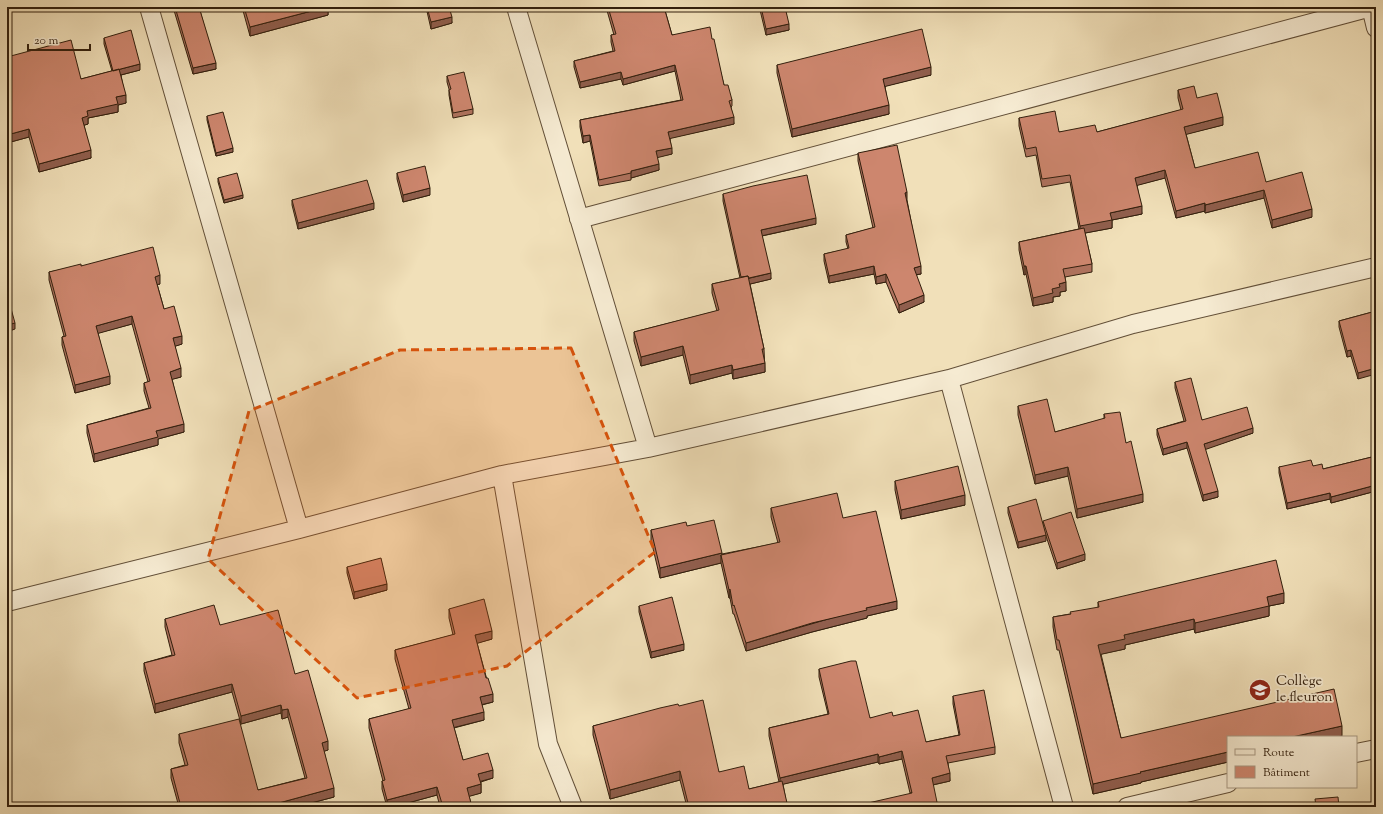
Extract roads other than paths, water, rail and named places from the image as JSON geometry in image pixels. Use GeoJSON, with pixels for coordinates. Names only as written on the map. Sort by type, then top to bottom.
{"type":"FeatureCollection","features":[{"type":"Feature","properties":{"kind":"street"},"geometry":{"type":"LineString","coordinates":[[149,7],[300,529]]}},
{"type":"Feature","properties":{"kind":"street"},"geometry":{"type":"LineString","coordinates":[[516,7],[648,448]]}},
{"type":"Feature","properties":{"kind":"street"},"geometry":{"type":"LineString","coordinates":[[579,219],[1371,7],[1376,28]]}},
{"type":"Feature","properties":{"kind":"street"},"geometry":{"type":"LineString","coordinates":[[7,602],[300,529],[502,475],[648,448],[949,379],[1133,324],[1376,268]]}},
{"type":"Feature","properties":{"kind":"street"},"geometry":{"type":"LineString","coordinates":[[949,379],[1064,807]]}},
{"type":"Feature","properties":{"kind":"street"},"geometry":{"type":"LineString","coordinates":[[502,475],[548,744],[573,807]]}},
{"type":"Feature","properties":{"kind":"street"},"geometry":{"type":"LineString","coordinates":[[1357,754],[1376,749]]}},
{"type":"Feature","properties":{"kind":"street"},"geometry":{"type":"LineString","coordinates":[[1127,807],[1227,783]]}},
{"type":"Feature","properties":{"kind":"place","name":"Collège le fleuron"},"geometry":{"type":"Point","coordinates":[1260,690]}}]}
